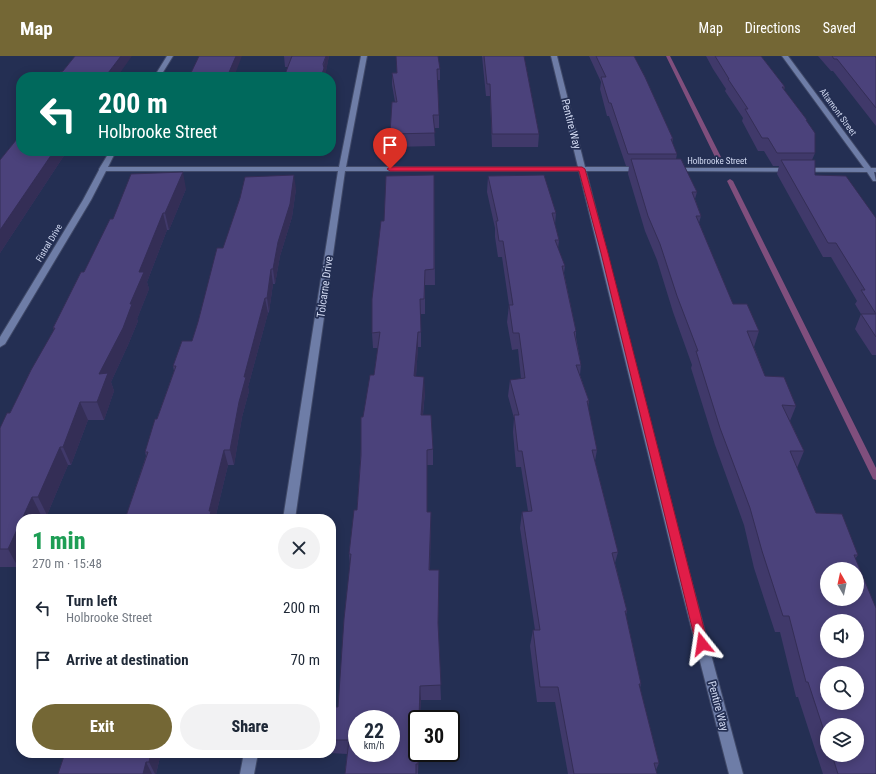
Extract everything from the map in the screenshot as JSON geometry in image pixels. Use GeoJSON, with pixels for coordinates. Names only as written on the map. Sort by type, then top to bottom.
{"type":"FeatureCollection","features":[{"type":"Feature","properties":{"kind":"street"},"geometry":{"type":"LineString","coordinates":[[160,72],[170,56]]}},
{"type":"Feature","properties":{"kind":"street","name":"Tolcarne Drive"},"geometry":{"type":"LineString","coordinates":[[290,514],[342,169],[364,56]]}},
{"type":"Feature","properties":{"kind":"street","name":"Pentire Way"},"geometry":{"type":"LineString","coordinates":[[554,56],[582,169],[605,253],[683,572],[736,774]]}},
{"type":"Feature","properties":{"kind":"street","name":"Altamont Street"},"geometry":{"type":"LineString","coordinates":[[785,56],[873,170],[876,179]]}},
{"type":"Feature","properties":{"kind":"street","name":"Fistral Drive"},"geometry":{"type":"LineString","coordinates":[[0,344],[86,200],[110,156]]}},
{"type":"Feature","properties":{"kind":"street"},"geometry":{"type":"LineString","coordinates":[[102,169],[654,170]]}},
{"type":"Feature","properties":{"kind":"street","name":"Holbrooke Street"},"geometry":{"type":"LineString","coordinates":[[670,170],[873,170]]}},
{"type":"Feature","properties":{"kind":"street"},"geometry":{"type":"LineString","coordinates":[[247,774],[250,758]]}},
{"type":"Feature","properties":{"kind":"building"},"geometry":{"type":"Polygon","coordinates":[[[75,56],[121,56],[109,72],[60,72],[63,71],[75,56]]]}},
{"type":"Feature","properties":{"kind":"building"},"geometry":{"type":"Polygon","coordinates":[[[199,56],[236,56],[229,72],[191,72],[199,56]]]}},
{"type":"Feature","properties":{"kind":"building"},"geometry":{"type":"Polygon","coordinates":[[[292,56],[326,56],[323,64],[323,72],[286,72],[292,56]]]}},
{"type":"Feature","properties":{"kind":"building"},"geometry":{"type":"Polygon","coordinates":[[[396,56],[438,56],[440,69],[437,69],[439,115],[433,115],[435,133],[390,134],[392,102],[397,102],[392,73],[397,73],[396,56]]]}},
{"type":"Feature","properties":{"kind":"building"},"geometry":{"type":"Polygon","coordinates":[[[484,56],[524,56],[539,134],[492,134],[490,84],[487,84],[484,56]]]}},
{"type":"Feature","properties":{"kind":"building"},"geometry":{"type":"Polygon","coordinates":[[[596,56],[634,56],[673,139],[671,139],[677,154],[628,154],[601,77],[606,77],[596,56]]]}},
{"type":"Feature","properties":{"kind":"building"},"geometry":{"type":"Polygon","coordinates":[[[715,56],[761,56],[785,87],[782,87],[815,133],[815,153],[777,153],[768,138],[762,138],[745,109],[748,109],[715,56]]]}},
{"type":"Feature","properties":{"kind":"building"},"geometry":{"type":"Polygon","coordinates":[[[832,56],[875,56],[876,108],[837,59],[834,59],[832,56]]]}},
{"type":"Feature","properties":{"kind":"building"},"geometry":{"type":"Polygon","coordinates":[[[16,140],[16,156],[51,156],[0,230],[0,160],[16,140]]]}},
{"type":"Feature","properties":{"kind":"building"},"geometry":{"type":"Polygon","coordinates":[[[631,159],[681,159],[697,192],[692,192],[701,216],[696,216],[733,304],[747,304],[759,331],[747,331],[765,376],[784,377],[796,406],[782,405],[804,451],[790,451],[816,513],[842,514],[858,555],[854,555],[857,562],[820,562],[820,606],[864,606],[864,579],[876,608],[876,774],[838,774],[834,762],[864,762],[864,718],[820,719],[808,682],[806,682],[789,616],[783,616],[750,508],[720,428],[696,351],[698,351],[677,296],[660,244],[648,216],[631,159]]]}},
{"type":"Feature","properties":{"kind":"building"},"geometry":{"type":"Polygon","coordinates":[[[781,160],[815,160],[815,175],[846,176],[876,218],[876,314],[861,290],[865,290],[836,243],[828,243],[781,160]]]}},
{"type":"Feature","properties":{"kind":"building"},"geometry":{"type":"Polygon","coordinates":[[[183,172],[165,213],[163,213],[139,272],[144,272],[130,304],[132,304],[123,328],[99,374],[108,373],[97,402],[80,402],[63,447],[60,447],[38,497],[32,497],[24,514],[16,514],[16,532],[8,549],[0,549],[0,428],[7,413],[10,413],[31,370],[55,328],[53,328],[81,272],[84,272],[110,219],[113,219],[131,174],[183,172]]]}},
{"type":"Feature","properties":{"kind":"building"},"geometry":{"type":"Polygon","coordinates":[[[294,175],[290,204],[278,242],[273,269],[271,269],[267,298],[265,298],[244,377],[246,377],[239,402],[230,450],[224,450],[209,511],[211,511],[210,514],[127,514],[148,452],[145,452],[155,419],[157,419],[176,366],[173,366],[182,341],[192,341],[217,248],[223,248],[240,198],[245,177],[294,175]]]}},
{"type":"Feature","properties":{"kind":"building"},"geometry":{"type":"Polygon","coordinates":[[[434,175],[434,269],[425,270],[424,299],[420,299],[421,332],[418,332],[414,376],[424,377],[421,415],[431,415],[433,449],[427,450],[427,512],[431,512],[429,570],[439,570],[438,623],[441,685],[420,686],[419,710],[408,710],[408,762],[418,762],[418,764],[416,764],[416,774],[345,774],[348,748],[348,762],[400,762],[400,710],[348,710],[348,740],[336,740],[336,707],[338,707],[344,619],[351,554],[349,554],[354,510],[357,510],[361,455],[361,417],[363,417],[370,375],[374,375],[380,332],[372,333],[372,299],[381,221],[384,221],[386,176],[434,175]]]}},
{"type":"Feature","properties":{"kind":"building"},"geometry":{"type":"Polygon","coordinates":[[[544,175],[556,213],[552,213],[559,240],[555,240],[565,266],[562,266],[576,331],[574,332],[581,365],[576,365],[589,401],[587,401],[597,450],[592,450],[618,552],[612,553],[627,611],[625,611],[641,684],[639,684],[659,763],[654,763],[657,774],[574,774],[558,687],[540,687],[533,630],[540,630],[522,512],[532,511],[522,451],[518,451],[514,415],[519,415],[510,380],[525,378],[519,333],[513,333],[509,305],[513,305],[503,241],[499,241],[496,221],[498,221],[488,176],[544,175]]]}},
{"type":"Feature","properties":{"kind":"building"},"geometry":{"type":"Polygon","coordinates":[[[861,314],[876,314],[876,337],[861,314]]]}},
{"type":"Feature","properties":{"kind":"building"},"geometry":{"type":"Polygon","coordinates":[[[63,758],[150,758],[149,762],[146,762],[143,774],[58,774],[63,758]]]}},
{"type":"Feature","properties":{"kind":"waterway"},"geometry":{"type":"LineString","coordinates":[[668,56],[718,157]]}},
{"type":"Feature","properties":{"kind":"waterway"},"geometry":{"type":"LineString","coordinates":[[730,181],[876,477]]}},
{"type":"Feature","properties":{"kind":"route"},"geometry":{"type":"LineString","coordinates":[[390,169],[582,169],[605,253],[702,644]]}}]}
